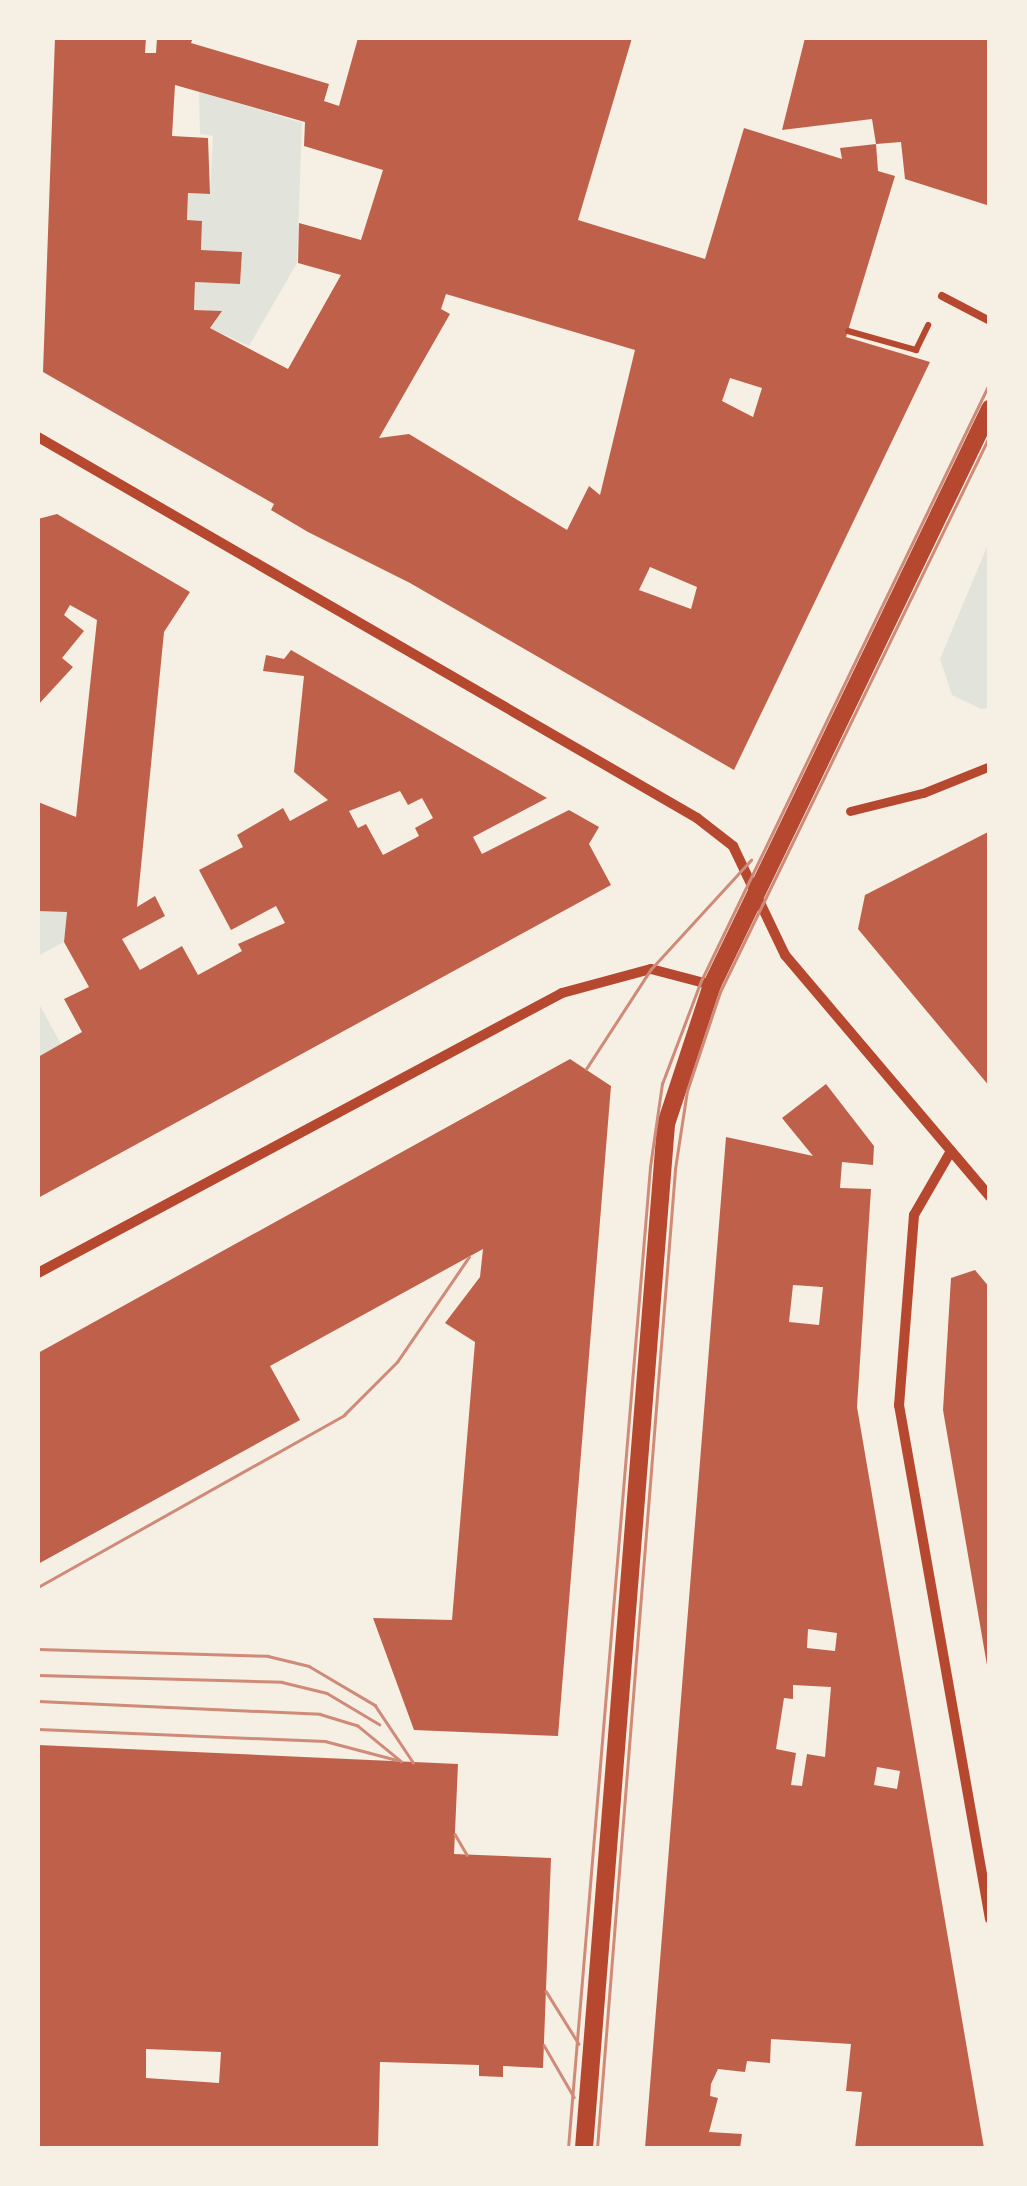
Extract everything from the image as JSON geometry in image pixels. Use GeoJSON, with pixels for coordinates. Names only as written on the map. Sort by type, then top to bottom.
{"type":"FeatureCollection","features":[{"type":"Feature","properties":{"kind":"street"},"geometry":{"type":"LineString","coordinates":[[584,2148],[661,1166],[677,1080],[712,985],[990,409]]}},
{"type":"Feature","properties":{"kind":"street"},"geometry":{"type":"LineString","coordinates":[[38,438],[697,818],[733,846],[785,956],[990,1197]]}},
{"type":"Feature","properties":{"kind":"street"},"geometry":{"type":"LineString","coordinates":[[850,811],[922,793],[990,766]]}},
{"type":"Feature","properties":{"kind":"street"},"geometry":{"type":"LineString","coordinates":[[38,1273],[562,994],[651,970],[712,985]]}},
{"type":"Feature","properties":{"kind":"street"},"geometry":{"type":"LineString","coordinates":[[951,1151],[914,1215],[899,1405],[990,1919]]}},
{"type":"Feature","properties":{"kind":"lane"},"geometry":{"type":"LineString","coordinates":[[942,296],[990,320]]}},
{"type":"Feature","properties":{"kind":"path"},"geometry":{"type":"LineString","coordinates":[[848,331],[916,350],[929,324]]}},
{"type":"Feature","properties":{"kind":"shaded area"},"geometry":{"type":"Polygon","coordinates":[[[199,91],[302,123],[297,263],[249,346],[210,328],[221,312],[194,310],[195,282],[240,284],[242,252],[201,250],[202,222],[187,220],[188,193],[210,194],[213,136],[200,134],[199,91]]]}},
{"type":"Feature","properties":{"kind":"shaded area"},"geometry":{"type":"Polygon","coordinates":[[[989,542],[989,708],[981,709],[952,695],[940,659],[989,542]]]}},
{"type":"Feature","properties":{"kind":"shaded area"},"geometry":{"type":"Polygon","coordinates":[[[38,911],[67,912],[64,942],[38,956],[38,911]]]}},
{"type":"Feature","properties":{"kind":"shaded area"},"geometry":{"type":"Polygon","coordinates":[[[38,1002],[61,1044],[38,1057],[38,1002]]]}},
{"type":"Feature","properties":{"kind":"building"},"geometry":{"type":"Polygon","coordinates":[[[55,38],[146,38],[145,53],[156,53],[157,38],[193,38],[191,43],[329,84],[324,101],[339,106],[358,38],[632,38],[578,220],[705,259],[744,128],[842,159],[840,148],[876,144],[878,171],[895,176],[846,337],[930,362],[734,770],[410,583],[308,532],[271,510],[274,504],[43,372],[55,38]],[[175,85],[172,136],[208,138],[210,194],[188,193],[187,220],[202,221],[201,250],[242,252],[240,284],[195,282],[194,310],[222,311],[210,328],[288,369],[341,275],[298,263],[299,223],[361,240],[383,170],[304,146],[305,122],[175,85]],[[446,294],[441,309],[450,314],[379,438],[409,434],[567,530],[589,486],[600,495],[635,350],[446,294]],[[730,378],[722,401],[753,417],[762,388],[730,378]],[[650,567],[639,590],[691,609],[697,587],[650,567]]]}},
{"type":"Feature","properties":{"kind":"building"},"geometry":{"type":"Polygon","coordinates":[[[805,38],[990,38],[990,206],[905,179],[901,142],[876,144],[872,119],[782,130],[805,38]]]}},
{"type":"Feature","properties":{"kind":"building"},"geometry":{"type":"Polygon","coordinates":[[[57,514],[190,592],[164,632],[137,907],[155,896],[165,916],[122,939],[140,970],[182,946],[198,975],[242,951],[238,944],[285,923],[276,906],[231,930],[199,870],[243,847],[237,835],[283,808],[290,821],[328,800],[294,772],[304,676],[263,671],[266,655],[284,659],[291,650],[547,798],[473,837],[482,854],[569,810],[599,827],[589,844],[611,885],[38,1198],[38,1057],[82,1032],[64,999],[89,987],[64,942],[67,912],[38,911],[38,802],[76,817],[97,620],[70,605],[64,615],[84,631],[62,658],[73,667],[38,705],[38,519],[57,514]],[[400,791],[349,811],[358,828],[366,824],[383,855],[419,836],[415,828],[433,818],[422,798],[408,805],[400,791]]]}},
{"type":"Feature","properties":{"kind":"building"},"geometry":{"type":"Polygon","coordinates":[[[990,831],[990,1087],[858,929],[865,895],[990,831]]]}},
{"type":"Feature","properties":{"kind":"building"},"geometry":{"type":"Polygon","coordinates":[[[570,1059],[611,1086],[558,1736],[414,1730],[373,1618],[452,1620],[475,1342],[445,1323],[480,1277],[483,1249],[270,1366],[300,1420],[38,1564],[38,1353],[570,1059]]]}},
{"type":"Feature","properties":{"kind":"building"},"geometry":{"type":"Polygon","coordinates":[[[826,1084],[874,1146],[873,1165],[842,1162],[840,1188],[871,1189],[857,1407],[984,2148],[855,2148],[862,2092],[846,2091],[851,2044],[771,2039],[770,2063],[747,2061],[745,2072],[718,2069],[711,2084],[710,2096],[718,2098],[709,2132],[742,2134],[740,2148],[645,2148],[726,1137],[813,1156],[782,1118],[826,1084]],[[793,1285],[789,1322],[819,1325],[823,1287],[793,1285]],[[808,1629],[807,1648],[835,1651],[837,1633],[808,1629]],[[793,1685],[793,1699],[784,1698],[776,1749],[796,1753],[791,1785],[802,1786],[807,1754],[825,1757],[831,1687],[793,1685]],[[877,1767],[874,1785],[897,1789],[900,1771],[877,1767]]]}},
{"type":"Feature","properties":{"kind":"building"},"geometry":{"type":"Polygon","coordinates":[[[975,1270],[990,1288],[988,1671],[943,1410],[951,1278],[975,1270]]]}},
{"type":"Feature","properties":{"kind":"building"},"geometry":{"type":"Polygon","coordinates":[[[38,1745],[458,1764],[454,1854],[551,1858],[543,2068],[503,2066],[503,2077],[479,2076],[479,2065],[380,2062],[378,2148],[38,2148],[38,1745]],[[146,2049],[146,2078],[219,2083],[221,2052],[146,2049]]]}},
{"type":"Feature","properties":{"kind":"tram line"},"geometry":{"type":"LineString","coordinates":[[568,2148],[650,1167],[662,1084],[701,981],[990,382]]}},
{"type":"Feature","properties":{"kind":"tram line"},"geometry":{"type":"LineString","coordinates":[[597,2148],[675,1169],[687,1091],[720,992],[990,435]]}},
{"type":"Feature","properties":{"kind":"tram line"},"geometry":{"type":"LineString","coordinates":[[586,1069],[651,969],[751,860]]}},
{"type":"Feature","properties":{"kind":"tram line"},"geometry":{"type":"LineString","coordinates":[[38,1587],[344,1415],[397,1362],[469,1257]]}},
{"type":"Feature","properties":{"kind":"tram line"},"geometry":{"type":"LineString","coordinates":[[38,1649],[268,1656],[309,1666],[375,1705],[413,1762]]}},
{"type":"Feature","properties":{"kind":"tram line"},"geometry":{"type":"LineString","coordinates":[[38,1675],[282,1682],[327,1693],[379,1724]]}},
{"type":"Feature","properties":{"kind":"tram line"},"geometry":{"type":"LineString","coordinates":[[38,1701],[320,1714],[357,1725],[401,1761]]}},
{"type":"Feature","properties":{"kind":"tram line"},"geometry":{"type":"LineString","coordinates":[[38,1729],[325,1741],[397,1760]]}},
{"type":"Feature","properties":{"kind":"tram line"},"geometry":{"type":"LineString","coordinates":[[455,1834],[467,1855]]}},
{"type":"Feature","properties":{"kind":"tram line"},"geometry":{"type":"LineString","coordinates":[[546,1991],[579,2044]]}},
{"type":"Feature","properties":{"kind":"tram line"},"geometry":{"type":"LineString","coordinates":[[544,2045],[574,2097]]}}]}
